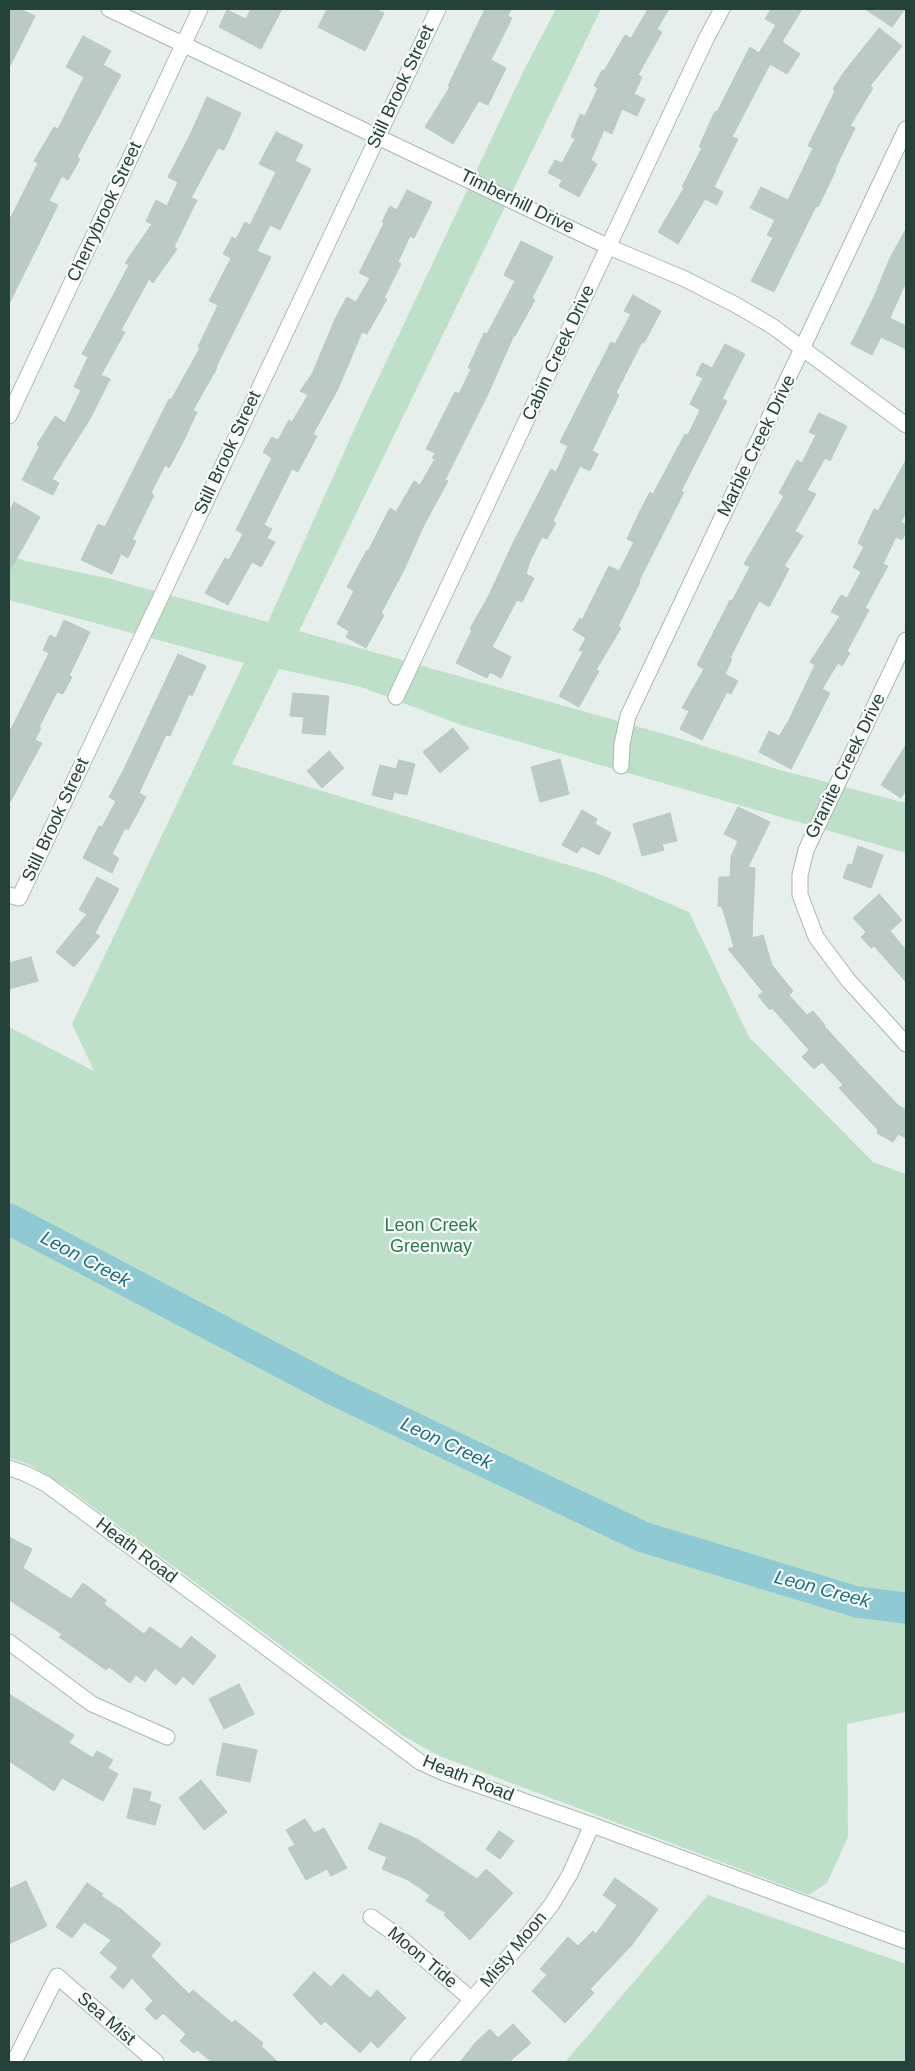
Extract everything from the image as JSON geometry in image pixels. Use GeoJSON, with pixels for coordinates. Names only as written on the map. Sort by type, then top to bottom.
{"type":"FeatureCollection","features":[{"type":"Feature","properties":{"kind":"street","name":"Timberhill Drive"},"geometry":{"type":"LineString","coordinates":[[109,9],[609,246],[685,279],[736,305],[772,326],[906,426]]}},
{"type":"Feature","properties":{"kind":"street","name":"Cherrybrook Street"},"geometry":{"type":"LineString","coordinates":[[9,416],[200,9]]}},
{"type":"Feature","properties":{"kind":"street","name":"Still Brook Street"},"geometry":{"type":"LineString","coordinates":[[14,897],[438,9]]}},
{"type":"Feature","properties":{"kind":"street","name":"Cabin Creek Drive"},"geometry":{"type":"LineString","coordinates":[[396,697],[706,39],[722,9]]}},
{"type":"Feature","properties":{"kind":"street","name":"Marble Creek Drive"},"geometry":{"type":"LineString","coordinates":[[621,766],[622,744],[628,716],[803,350],[906,129]]}},
{"type":"Feature","properties":{"kind":"street","name":"Granite Creek Drive"},"geometry":{"type":"LineString","coordinates":[[906,640],[806,850],[800,875],[800,895],[816,937],[848,980],[906,1044]]}},
{"type":"Feature","properties":{"kind":"street","name":"Heath Road"},"geometry":{"type":"LineString","coordinates":[[9,1468],[46,1484],[420,1762],[444,1773],[592,1825],[906,1941]]}},
{"type":"Feature","properties":{"kind":"street"},"geometry":{"type":"LineString","coordinates":[[9,1642],[92,1704],[167,1738]]}},
{"type":"Feature","properties":{"kind":"street","name":"Misty Moon"},"geometry":{"type":"LineString","coordinates":[[418,2062],[552,1904],[570,1874],[592,1825]]}},
{"type":"Feature","properties":{"kind":"street","name":"Moon Tide"},"geometry":{"type":"LineString","coordinates":[[371,1917],[398,1936],[472,2000]]}},
{"type":"Feature","properties":{"kind":"street","name":"Sea Mist"},"geometry":{"type":"LineString","coordinates":[[14,2062],[57,1976],[156,2062]]}},
{"type":"Feature","properties":{"kind":"green space","name":"Leon Creek Greenway"},"geometry":{"type":"Polygon","coordinates":[[[556,9],[601,9],[299,631],[678,738],[780,770],[906,803],[906,853],[461,725],[361,687],[279,669],[232,764],[602,875],[689,912],[749,1037],[873,1162],[906,1174],[906,1712],[847,1724],[848,1837],[827,1883],[809,1895],[437,1755],[402,1735],[66,1487],[28,1464],[9,1458],[9,1027],[94,1071],[72,1024],[244,663],[9,600],[9,555],[26,561],[107,578],[268,622],[358,421],[524,70],[556,9]]]}},
{"type":"Feature","properties":{"kind":"green space"},"geometry":{"type":"Polygon","coordinates":[[[708,1895],[906,1964],[906,2062],[565,2062],[708,1895]]]}},
{"type":"Feature","properties":{"kind":"building"},"geometry":{"type":"Polygon","coordinates":[[[9,9],[20,9],[35,16],[9,68],[9,9]]]}},
{"type":"Feature","properties":{"kind":"building"},"geometry":{"type":"Polygon","coordinates":[[[251,9],[282,9],[261,49],[219,27],[227,10],[246,19],[251,9]]]}},
{"type":"Feature","properties":{"kind":"building"},"geometry":{"type":"Polygon","coordinates":[[[327,9],[375,9],[384,13],[365,51],[318,27],[327,9]]]}},
{"type":"Feature","properties":{"kind":"building"},"geometry":{"type":"Polygon","coordinates":[[[485,9],[511,9],[508,16],[512,18],[491,60],[506,68],[488,105],[479,101],[453,144],[425,127],[450,87],[448,86],[485,9]]]}},
{"type":"Feature","properties":{"kind":"building"},"geometry":{"type":"Polygon","coordinates":[[[648,9],[669,9],[657,29],[662,32],[638,75],[642,77],[634,94],[645,99],[637,116],[622,109],[612,134],[604,130],[591,160],[597,164],[579,197],[559,186],[562,180],[548,173],[555,160],[562,163],[575,139],[571,137],[580,114],[585,116],[598,88],[594,86],[602,70],[604,71],[625,35],[631,38],[648,9]]]}},
{"type":"Feature","properties":{"kind":"building"},"geometry":{"type":"Polygon","coordinates":[[[771,9],[802,9],[782,42],[800,54],[787,74],[770,64],[732,137],[738,139],[714,187],[723,192],[717,205],[705,199],[678,244],[658,232],[684,188],[682,187],[702,148],[699,147],[715,111],[717,112],[750,47],[759,53],[776,25],[765,19],[771,9]]]}},
{"type":"Feature","properties":{"kind":"building"},"geometry":{"type":"Polygon","coordinates":[[[865,9],[905,9],[892,27],[865,9]]]}},
{"type":"Feature","properties":{"kind":"building"},"geometry":{"type":"Polygon","coordinates":[[[879,28],[902,46],[870,86],[873,88],[850,126],[855,128],[836,170],[818,207],[816,206],[774,292],[751,281],[773,238],[767,235],[775,220],[750,208],[761,187],[788,200],[813,148],[808,146],[835,91],[833,89],[879,28]]]}},
{"type":"Feature","properties":{"kind":"building"},"geometry":{"type":"Polygon","coordinates":[[[83,36],[111,51],[103,65],[121,75],[77,157],[80,159],[68,180],[62,176],[49,201],[58,205],[9,304],[9,221],[38,163],[34,161],[54,127],[58,129],[84,77],[66,67],[83,36]]]}},
{"type":"Feature","properties":{"kind":"building"},"geometry":{"type":"Polygon","coordinates":[[[207,97],[241,113],[224,150],[218,148],[191,198],[197,200],[174,247],[177,249],[153,283],[149,279],[121,330],[125,332],[101,375],[110,379],[90,419],[52,479],[59,483],[53,495],[22,480],[39,447],[37,445],[55,416],[65,423],[81,390],[74,387],[88,357],[82,354],[129,265],[125,263],[152,224],[146,221],[156,200],[167,206],[178,182],[168,177],[207,97]]]}},
{"type":"Feature","properties":{"kind":"building"},"geometry":{"type":"Polygon","coordinates":[[[276,132],[303,145],[295,161],[311,169],[280,230],[270,225],[257,251],[271,257],[217,368],[193,410],[197,412],[183,442],[169,468],[165,465],[151,493],[154,495],[132,540],[136,541],[128,558],[121,554],[112,574],[81,560],[98,524],[105,527],[169,399],[171,400],[200,348],[198,347],[218,305],[209,301],[231,258],[223,254],[232,237],[236,239],[245,222],[250,225],[276,172],[259,164],[276,132]]]}},
{"type":"Feature","properties":{"kind":"building"},"geometry":{"type":"Polygon","coordinates":[[[407,190],[432,202],[414,238],[410,236],[398,262],[401,264],[384,298],[387,299],[367,334],[362,332],[338,389],[313,434],[317,436],[298,472],[292,469],[264,525],[272,529],[267,538],[275,542],[261,567],[252,562],[228,605],[205,593],[225,558],[229,560],[243,534],[236,530],[272,458],[263,452],[272,437],[278,440],[289,420],[292,422],[308,395],[300,391],[312,374],[336,317],[347,297],[356,302],[370,278],[359,273],[384,223],[382,222],[390,206],[397,210],[407,190]]]}},
{"type":"Feature","properties":{"kind":"building"},"geometry":{"type":"Polygon","coordinates":[[[906,229],[906,282],[890,318],[906,326],[906,349],[881,337],[872,355],[851,344],[890,258],[906,229]]]}},
{"type":"Feature","properties":{"kind":"building"},"geometry":{"type":"Polygon","coordinates":[[[521,241],[553,257],[532,298],[535,300],[514,335],[488,394],[445,480],[448,481],[424,525],[404,570],[381,613],[384,615],[366,648],[346,637],[349,631],[337,624],[354,591],[347,587],[390,508],[396,512],[414,481],[420,485],[435,459],[432,458],[435,453],[426,449],[455,392],[459,394],[471,369],[468,368],[484,333],[487,334],[515,281],[504,275],[521,241]]]}},
{"type":"Feature","properties":{"kind":"building"},"geometry":{"type":"Polygon","coordinates":[[[633,295],[661,311],[644,343],[642,342],[616,393],[619,395],[592,451],[598,454],[590,471],[580,466],[553,521],[556,523],[547,539],[542,537],[530,561],[526,574],[534,578],[522,602],[517,600],[492,647],[511,657],[501,678],[490,672],[487,678],[456,663],[472,630],[470,629],[489,595],[551,469],[556,472],[568,446],[560,442],[611,342],[615,344],[631,314],[624,311],[633,295]]]}},
{"type":"Feature","properties":{"kind":"building"},"geometry":{"type":"Polygon","coordinates":[[[725,344],[745,354],[722,399],[727,401],[681,491],[684,492],[618,626],[621,628],[596,670],[599,671],[579,707],[559,696],[583,652],[579,650],[586,638],[573,630],[580,618],[582,620],[609,566],[619,571],[634,542],[627,539],[639,513],[650,492],[653,494],[685,434],[688,435],[700,410],[690,404],[703,378],[696,375],[702,363],[712,368],[725,344]]]}},
{"type":"Feature","properties":{"kind":"building"},"geometry":{"type":"Polygon","coordinates":[[[819,413],[847,426],[830,461],[825,458],[807,490],[816,494],[795,531],[803,536],[784,566],[789,569],[769,607],[759,601],[730,658],[732,659],[725,674],[738,681],[731,694],[727,692],[702,740],[680,729],[689,711],[682,708],[704,669],[697,665],[730,600],[732,601],[750,567],[744,564],[784,496],[779,493],[797,460],[802,463],[816,435],[809,432],[819,413]]]}},
{"type":"Feature","properties":{"kind":"building"},"geometry":{"type":"Polygon","coordinates":[[[906,460],[906,512],[901,522],[906,525],[906,532],[902,540],[896,537],[883,564],[888,566],[865,608],[869,610],[847,651],[850,653],[842,666],[838,663],[822,689],[830,693],[791,769],[759,752],[769,731],[779,736],[788,722],[815,665],[810,662],[840,616],[831,612],[841,595],[847,598],[861,572],[853,567],[864,547],[858,543],[874,509],[878,511],[906,460]]]}},
{"type":"Feature","properties":{"kind":"building"},"geometry":{"type":"Polygon","coordinates":[[[14,502],[40,517],[9,572],[9,512],[14,502]]]}},
{"type":"Feature","properties":{"kind":"building"},"geometry":{"type":"Polygon","coordinates":[[[64,620],[90,632],[69,676],[72,677],[63,694],[57,692],[39,727],[41,728],[35,740],[42,743],[9,804],[9,733],[49,653],[43,650],[50,635],[56,638],[64,620]]]}},
{"type":"Feature","properties":{"kind":"building"},"geometry":{"type":"Polygon","coordinates":[[[178,654],[206,666],[192,696],[189,694],[170,736],[166,735],[139,793],[146,797],[128,830],[125,828],[112,854],[119,858],[112,873],[83,858],[99,826],[102,827],[116,801],[109,797],[178,654]]]}},
{"type":"Feature","properties":{"kind":"building"},"geometry":{"type":"Polygon","coordinates":[[[293,693],[329,696],[325,735],[302,733],[304,717],[290,716],[293,693]]]}},
{"type":"Feature","properties":{"kind":"building"},"geometry":{"type":"Polygon","coordinates":[[[453,728],[469,748],[440,773],[423,752],[453,728]]]}},
{"type":"Feature","properties":{"kind":"building"},"geometry":{"type":"Polygon","coordinates":[[[906,745],[906,790],[901,798],[881,785],[906,745]]]}},
{"type":"Feature","properties":{"kind":"building"},"geometry":{"type":"Polygon","coordinates":[[[329,751],[344,768],[322,788],[307,771],[329,751]]]}},
{"type":"Feature","properties":{"kind":"building"},"geometry":{"type":"Polygon","coordinates":[[[560,759],[569,794],[540,802],[531,767],[560,759]]]}},
{"type":"Feature","properties":{"kind":"building"},"geometry":{"type":"Polygon","coordinates":[[[399,760],[415,764],[407,795],[394,792],[392,800],[372,795],[380,765],[396,769],[399,760]]]}},
{"type":"Feature","properties":{"kind":"building"},"geometry":{"type":"Polygon","coordinates":[[[738,807],[770,822],[748,867],[755,868],[752,938],[763,935],[772,965],[793,991],[789,995],[807,1015],[813,1011],[824,1026],[862,1067],[898,1105],[906,1110],[906,1138],[898,1134],[893,1142],[877,1133],[878,1130],[839,1088],[843,1085],[822,1062],[814,1069],[802,1057],[809,1050],[772,1008],[770,1010],[758,996],[763,992],[728,949],[734,947],[722,907],[718,906],[719,877],[730,877],[731,857],[738,841],[724,834],[738,807]]]}},
{"type":"Feature","properties":{"kind":"building"},"geometry":{"type":"Polygon","coordinates":[[[582,810],[597,819],[595,824],[611,833],[599,855],[582,846],[577,853],[562,845],[582,810]]]}},
{"type":"Feature","properties":{"kind":"building"},"geometry":{"type":"Polygon","coordinates":[[[670,813],[677,841],[662,844],[664,850],[642,856],[633,824],[670,813]]]}},
{"type":"Feature","properties":{"kind":"building"},"geometry":{"type":"Polygon","coordinates":[[[858,846],[883,855],[871,888],[843,878],[848,864],[852,865],[858,846]]]}},
{"type":"Feature","properties":{"kind":"building"},"geometry":{"type":"Polygon","coordinates":[[[97,877],[119,889],[95,933],[100,936],[74,967],[56,952],[87,914],[79,910],[97,877]]]}},
{"type":"Feature","properties":{"kind":"building"},"geometry":{"type":"Polygon","coordinates":[[[879,894],[902,920],[890,931],[906,950],[906,982],[874,946],[871,948],[861,937],[866,932],[853,918],[879,894]]]}},
{"type":"Feature","properties":{"kind":"building"},"geometry":{"type":"Polygon","coordinates":[[[31,957],[38,981],[9,989],[9,963],[31,957]]]}},
{"type":"Feature","properties":{"kind":"building"},"geometry":{"type":"Polygon","coordinates":[[[9,1537],[32,1549],[23,1568],[71,1599],[83,1583],[106,1600],[104,1604],[144,1634],[150,1627],[181,1649],[191,1636],[216,1656],[193,1685],[183,1676],[176,1685],[155,1668],[145,1682],[136,1675],[130,1683],[109,1667],[106,1670],[59,1637],[62,1634],[9,1600],[9,1537]]]}},
{"type":"Feature","properties":{"kind":"building"},"geometry":{"type":"Polygon","coordinates":[[[239,1684],[254,1714],[224,1729],[209,1699],[239,1684]]]}},
{"type":"Feature","properties":{"kind":"building"},"geometry":{"type":"Polygon","coordinates":[[[9,1694],[74,1735],[69,1743],[93,1758],[97,1751],[113,1760],[108,1768],[118,1774],[103,1801],[62,1778],[54,1791],[9,1761],[9,1694]]]}},
{"type":"Feature","properties":{"kind":"building"},"geometry":{"type":"Polygon","coordinates":[[[223,1743],[257,1750],[250,1782],[216,1775],[223,1743]]]}},
{"type":"Feature","properties":{"kind":"building"},"geometry":{"type":"Polygon","coordinates":[[[201,1780],[227,1812],[204,1830],[179,1798],[201,1780]]]}},
{"type":"Feature","properties":{"kind":"building"},"geometry":{"type":"Polygon","coordinates":[[[134,1788],[151,1792],[149,1801],[161,1805],[155,1825],[127,1818],[134,1788]]]}},
{"type":"Feature","properties":{"kind":"building"},"geometry":{"type":"Polygon","coordinates":[[[305,1819],[314,1833],[324,1828],[347,1868],[331,1876],[327,1869],[306,1880],[288,1848],[295,1845],[286,1830],[305,1819]]]}},
{"type":"Feature","properties":{"kind":"building"},"geometry":{"type":"Polygon","coordinates":[[[380,1823],[417,1839],[477,1879],[486,1869],[513,1893],[470,1940],[444,1915],[446,1913],[426,1901],[430,1895],[408,1880],[382,1869],[387,1857],[368,1849],[380,1823]]]}},
{"type":"Feature","properties":{"kind":"building"},"geometry":{"type":"Polygon","coordinates":[[[499,1831],[514,1841],[500,1859],[486,1849],[499,1831]]]}},
{"type":"Feature","properties":{"kind":"building"},"geometry":{"type":"Polygon","coordinates":[[[615,1878],[658,1909],[632,1945],[590,1989],[594,1993],[565,2023],[532,1991],[547,1975],[540,1969],[568,1937],[578,1946],[593,1931],[596,1934],[617,1905],[603,1895],[615,1878]]]}},
{"type":"Feature","properties":{"kind":"building"},"geometry":{"type":"Polygon","coordinates":[[[26,1881],[47,1926],[9,1944],[9,1889],[26,1881]]]}},
{"type":"Feature","properties":{"kind":"building"},"geometry":{"type":"Polygon","coordinates":[[[87,1883],[103,1894],[101,1896],[122,1910],[161,1944],[151,1956],[189,1994],[193,1990],[232,2023],[235,2020],[263,2043],[261,2046],[278,2062],[212,2062],[197,2050],[194,2053],[180,2041],[186,2034],[163,2013],[156,2020],[145,2009],[153,2001],[132,1978],[123,1989],[110,1977],[118,1968],[100,1953],[111,1940],[84,1922],[72,1938],[56,1927],[87,1883]]]}},
{"type":"Feature","properties":{"kind":"building"},"geometry":{"type":"Polygon","coordinates":[[[314,1972],[331,1987],[343,1974],[370,1998],[377,1990],[406,2018],[378,2048],[371,2041],[360,2053],[325,2021],[321,2025],[293,1995],[314,1972]]]}},
{"type":"Feature","properties":{"kind":"building"},"geometry":{"type":"Polygon","coordinates":[[[513,2024],[531,2043],[509,2062],[460,2062],[476,2042],[490,2029],[498,2038],[513,2024]]]}},
{"type":"Feature","properties":{"kind":"waterway","name":"Leon Creek"},"geometry":{"type":"LineString","coordinates":[[9,1219],[334,1390],[643,1537],[857,1602],[906,1608]]}}]}
